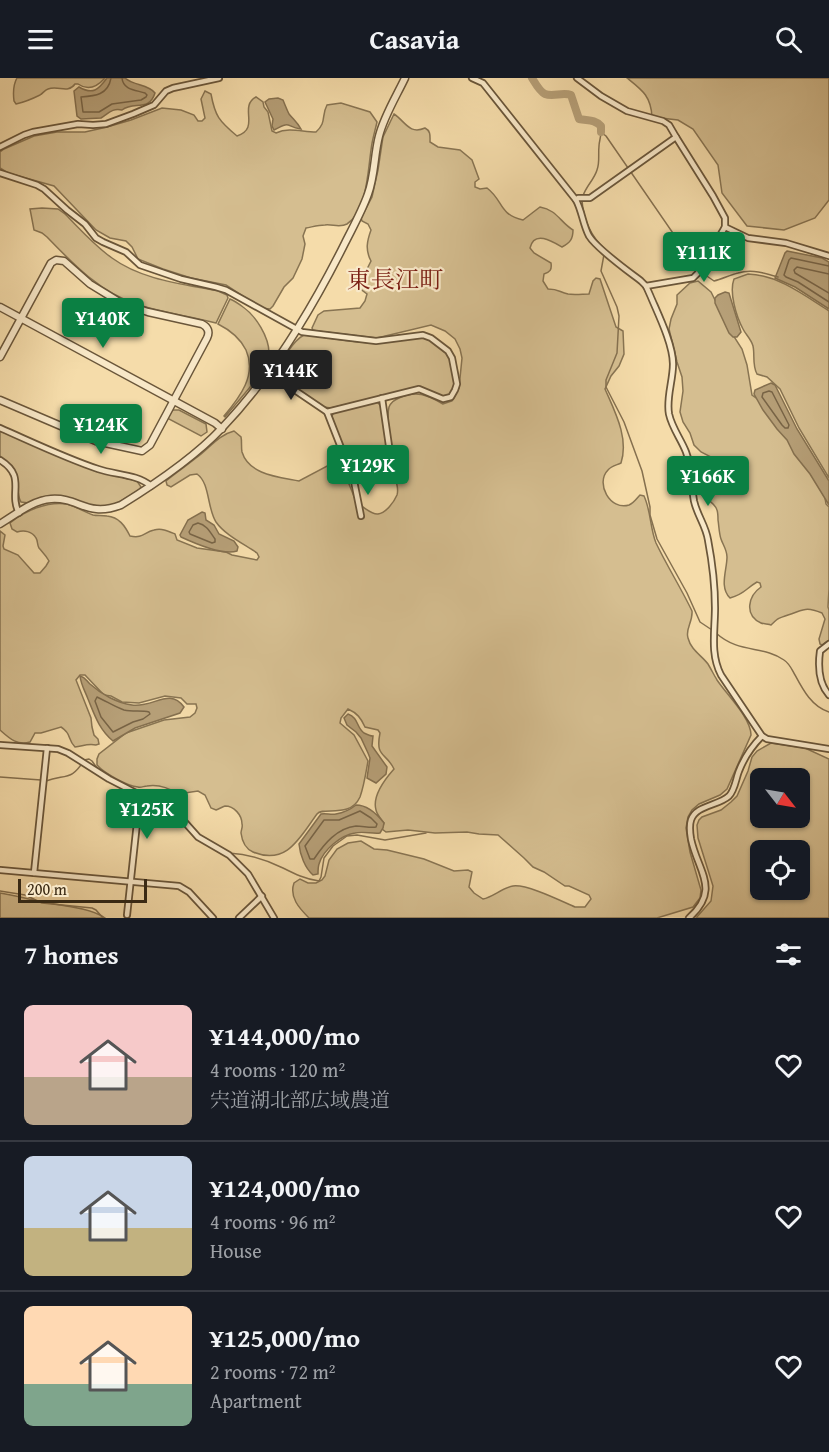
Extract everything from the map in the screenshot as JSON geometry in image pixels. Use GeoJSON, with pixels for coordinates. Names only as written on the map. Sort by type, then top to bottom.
{"type":"FeatureCollection","features":[{"type":"Feature","properties":{"kind":"street"},"geometry":{"type":"LineString","coordinates":[[0,147],[33,132],[78,124],[106,124],[154,105],[166,91],[173,88],[219,78]]}},
{"type":"Feature","properties":{"kind":"street"},"geometry":{"type":"LineString","coordinates":[[0,524],[35,503],[54,498],[91,509],[104,510],[121,505],[151,486],[222,429],[268,372],[324,285],[367,196],[373,176],[379,133],[405,78]]}},
{"type":"Feature","properties":{"kind":"street"},"geometry":{"type":"LineString","coordinates":[[472,78],[484,80],[576,200],[587,232],[594,243],[646,286],[672,356],[668,408],[674,429],[686,452],[695,504],[708,539],[715,597],[714,656],[716,666],[762,736],[768,739],[829,749]]}},
{"type":"Feature","properties":{"kind":"street"},"geometry":{"type":"LineString","coordinates":[[577,78],[601,96],[627,111],[663,121],[669,126],[725,218],[725,226],[693,278],[646,286]]}},
{"type":"Feature","properties":{"kind":"street"},"geometry":{"type":"LineString","coordinates":[[576,200],[590,198],[676,137]]}},
{"type":"Feature","properties":{"kind":"street"},"geometry":{"type":"LineString","coordinates":[[0,173],[44,189],[85,224],[96,238],[126,252],[140,265],[181,279],[226,290],[302,332],[376,341],[423,336],[430,338],[448,351],[452,358],[456,384],[451,397],[443,399],[419,389],[327,412]]}},
{"type":"Feature","properties":{"kind":"street"},"geometry":{"type":"LineString","coordinates":[[725,226],[748,238],[786,243],[829,256]]}},
{"type":"Feature","properties":{"kind":"street"},"geometry":{"type":"LineString","coordinates":[[0,357],[54,260],[66,263],[90,285],[121,303],[204,325],[208,330],[208,336],[174,401],[150,445],[142,451],[96,441],[0,400]]}},
{"type":"Feature","properties":{"kind":"street"},"geometry":{"type":"LineString","coordinates":[[0,307],[215,423],[222,429]]}},
{"type":"Feature","properties":{"kind":"street"},"geometry":{"type":"LineString","coordinates":[[268,372],[327,412],[354,481],[361,516]]}},
{"type":"Feature","properties":{"kind":"street"},"geometry":{"type":"LineString","coordinates":[[354,481],[372,475],[379,469],[389,446],[382,398]]}},
{"type":"Feature","properties":{"kind":"street"},"geometry":{"type":"LineString","coordinates":[[0,428],[99,470],[142,480],[151,486]]}},
{"type":"Feature","properties":{"kind":"street"},"geometry":{"type":"LineString","coordinates":[[0,460],[12,470],[15,476],[18,513]]}},
{"type":"Feature","properties":{"kind":"street"},"geometry":{"type":"LineString","coordinates":[[829,644],[820,651],[819,659],[821,683],[829,695]]}},
{"type":"Feature","properties":{"kind":"street"},"geometry":{"type":"LineString","coordinates":[[689,918],[699,909],[707,891],[706,881],[693,848],[690,821],[694,814],[732,793],[740,768],[762,736]]}},
{"type":"Feature","properties":{"kind":"street"},"geometry":{"type":"LineString","coordinates":[[0,745],[46,748],[68,753],[109,779],[171,810],[198,837],[228,855],[248,874],[274,918]]}},
{"type":"Feature","properties":{"kind":"street"},"geometry":{"type":"LineString","coordinates":[[34,873],[46,748]]}},
{"type":"Feature","properties":{"kind":"street"},"geometry":{"type":"LineString","coordinates":[[127,915],[140,795]]}},
{"type":"Feature","properties":{"kind":"street"},"geometry":{"type":"LineString","coordinates":[[0,870],[179,886],[189,892],[213,918]]}},
{"type":"Feature","properties":{"kind":"street"},"geometry":{"type":"LineString","coordinates":[[239,918],[262,896]]}},
{"type":"Feature","properties":{"kind":"shaded area"},"geometry":{"type":"Polygon","coordinates":[[[17,78],[105,78],[92,87],[75,84],[66,89],[48,89],[40,95],[16,104],[13,92],[17,78]]]}},
{"type":"Feature","properties":{"kind":"shaded area"},"geometry":{"type":"Polygon","coordinates":[[[627,78],[829,78],[829,200],[815,218],[784,230],[747,226],[722,193],[718,165],[693,129],[678,120],[652,117],[650,104],[645,94],[627,78]]]}},
{"type":"Feature","properties":{"kind":"shaded area"},"geometry":{"type":"Polygon","coordinates":[[[205,91],[211,94],[219,118],[237,136],[248,128],[249,106],[256,97],[263,102],[268,112],[272,131],[276,133],[291,130],[316,132],[322,125],[327,105],[341,103],[370,112],[377,122],[363,200],[359,210],[347,224],[306,228],[303,236],[305,244],[302,259],[293,278],[284,287],[270,309],[261,308],[226,285],[191,278],[138,259],[126,241],[110,238],[96,230],[54,186],[8,173],[0,168],[0,152],[34,136],[57,132],[85,132],[131,120],[162,108],[181,110],[194,115],[198,121],[202,121],[205,118],[201,99],[205,91]]]}},
{"type":"Feature","properties":{"kind":"shaded area"},"geometry":{"type":"Polygon","coordinates":[[[394,114],[415,130],[427,129],[430,142],[438,147],[460,150],[472,160],[479,179],[475,182],[475,187],[487,188],[509,214],[523,220],[540,207],[554,213],[573,230],[570,240],[562,247],[539,238],[532,243],[530,248],[534,253],[551,263],[551,269],[544,274],[543,281],[548,289],[568,294],[589,294],[593,281],[596,278],[600,279],[616,327],[623,331],[624,354],[605,389],[620,425],[623,454],[621,463],[604,475],[606,495],[622,506],[631,504],[640,495],[644,496],[656,543],[692,611],[687,635],[689,642],[708,664],[717,680],[743,714],[751,735],[727,789],[720,795],[699,804],[688,817],[686,828],[690,852],[701,890],[700,898],[693,907],[657,918],[309,918],[294,898],[294,883],[300,879],[308,883],[322,880],[329,860],[337,849],[348,843],[361,841],[374,849],[424,859],[454,871],[468,870],[472,872],[469,887],[483,899],[513,886],[519,886],[535,890],[575,907],[585,907],[591,899],[589,895],[565,886],[533,867],[498,835],[408,830],[386,832],[382,829],[384,823],[377,812],[376,799],[384,782],[394,769],[380,751],[378,730],[365,727],[358,716],[348,709],[340,723],[354,735],[368,761],[360,797],[350,808],[317,814],[291,847],[275,855],[265,855],[248,849],[241,833],[241,817],[237,812],[225,806],[216,810],[211,808],[205,795],[198,791],[178,794],[160,786],[133,786],[116,779],[97,765],[99,754],[126,733],[164,720],[190,717],[195,713],[196,704],[187,704],[181,698],[165,696],[139,703],[122,702],[104,695],[85,675],[80,675],[76,680],[99,744],[75,747],[67,732],[61,727],[35,733],[30,742],[25,743],[14,740],[0,730],[0,531],[5,535],[4,549],[18,555],[34,573],[40,573],[49,561],[39,548],[37,539],[30,532],[17,532],[12,529],[10,523],[22,515],[52,504],[67,504],[93,515],[115,518],[130,536],[138,537],[157,529],[175,534],[177,540],[197,548],[257,560],[259,557],[257,553],[230,535],[216,522],[204,483],[197,474],[190,475],[171,487],[166,481],[218,439],[234,431],[241,437],[242,452],[246,460],[251,466],[266,474],[299,481],[329,465],[338,467],[345,474],[357,504],[373,513],[381,513],[394,501],[398,488],[391,465],[389,407],[392,402],[411,394],[427,396],[443,404],[452,401],[459,388],[462,358],[460,349],[455,339],[445,331],[431,325],[377,338],[317,331],[312,328],[318,315],[324,311],[360,308],[365,301],[367,294],[357,284],[371,261],[367,246],[371,230],[361,218],[372,197],[383,137],[394,114]]]}},
{"type":"Feature","properties":{"kind":"shaded area"},"geometry":{"type":"Polygon","coordinates":[[[30,209],[58,209],[106,253],[136,271],[163,280],[218,291],[227,295],[228,298],[216,323],[139,305],[100,286],[47,237],[34,230],[30,209]]]}},
{"type":"Feature","properties":{"kind":"shaded area"},"geometry":{"type":"Polygon","coordinates":[[[748,274],[780,282],[829,311],[829,478],[799,428],[780,389],[767,377],[755,371],[753,346],[740,324],[733,297],[734,279],[748,274]]]}},
{"type":"Feature","properties":{"kind":"shaded area"},"geometry":{"type":"Polygon","coordinates":[[[698,281],[711,292],[742,349],[752,395],[759,400],[790,441],[824,492],[826,504],[829,507],[829,640],[822,645],[819,639],[825,619],[822,613],[805,610],[779,618],[771,625],[762,623],[756,620],[750,610],[751,600],[761,587],[760,583],[757,582],[742,593],[730,598],[725,589],[727,554],[720,537],[717,511],[697,488],[702,477],[712,475],[720,469],[719,463],[694,445],[683,422],[680,412],[682,377],[669,329],[677,304],[677,295],[690,283],[698,281]]]}},
{"type":"Feature","properties":{"kind":"shaded area"},"geometry":{"type":"Polygon","coordinates":[[[230,299],[248,311],[257,321],[267,340],[269,353],[262,360],[256,380],[225,417],[245,385],[249,368],[249,359],[241,342],[218,324],[230,299]]]}},
{"type":"Feature","properties":{"kind":"shaded area"},"geometry":{"type":"Polygon","coordinates":[[[304,335],[373,343],[417,337],[428,339],[444,349],[450,359],[454,375],[453,390],[450,395],[442,397],[415,388],[331,408],[324,407],[281,379],[278,374],[288,352],[304,335]]]}},
{"type":"Feature","properties":{"kind":"shaded area"},"geometry":{"type":"Polygon","coordinates":[[[377,402],[381,406],[387,445],[376,470],[358,476],[352,474],[331,418],[334,412],[377,402]]]}},
{"type":"Feature","properties":{"kind":"shaded area"},"geometry":{"type":"Polygon","coordinates":[[[171,410],[179,410],[206,424],[207,432],[201,436],[167,418],[171,410]]]}},
{"type":"Feature","properties":{"kind":"shaded area"},"geometry":{"type":"Polygon","coordinates":[[[0,431],[113,475],[137,481],[141,487],[113,506],[96,507],[51,496],[29,503],[21,502],[15,473],[11,466],[0,457],[0,431]]]}},
{"type":"Feature","properties":{"kind":"shaded area"},"geometry":{"type":"Polygon","coordinates":[[[771,743],[805,748],[829,759],[829,918],[696,918],[711,901],[713,886],[698,838],[697,825],[702,817],[721,810],[737,796],[752,757],[757,751],[771,743]]]}},
{"type":"Feature","properties":{"kind":"shaded area"},"geometry":{"type":"Polygon","coordinates":[[[0,893],[82,909],[105,918],[0,918],[0,893]]]}},
{"type":"Feature","properties":{"kind":"water"},"geometry":{"type":"Polygon","coordinates":[[[107,78],[125,78],[155,93],[152,99],[145,104],[113,110],[101,118],[81,119],[77,116],[74,91],[79,87],[88,91],[95,90],[107,78]]]}},
{"type":"Feature","properties":{"kind":"water"},"geometry":{"type":"Polygon","coordinates":[[[269,99],[283,100],[289,114],[301,129],[286,125],[274,130],[273,119],[265,102],[269,99]]]}},
{"type":"Feature","properties":{"kind":"water"},"geometry":{"type":"Polygon","coordinates":[[[787,251],[822,258],[829,262],[829,309],[795,287],[775,278],[787,251]]]}},
{"type":"Feature","properties":{"kind":"water"},"geometry":{"type":"Polygon","coordinates":[[[725,292],[729,293],[741,332],[737,337],[729,333],[715,303],[715,298],[725,292]]]}},
{"type":"Feature","properties":{"kind":"water"},"geometry":{"type":"Polygon","coordinates":[[[771,383],[775,385],[797,429],[829,481],[829,505],[754,394],[755,390],[771,383]]]}},
{"type":"Feature","properties":{"kind":"water"},"geometry":{"type":"Polygon","coordinates":[[[202,512],[219,534],[234,541],[238,547],[237,551],[224,552],[181,537],[188,520],[202,512]]]}},
{"type":"Feature","properties":{"kind":"water"},"geometry":{"type":"Polygon","coordinates":[[[80,676],[104,695],[121,702],[140,705],[167,698],[178,701],[184,707],[180,713],[135,728],[113,741],[98,722],[80,676]]]}},
{"type":"Feature","properties":{"kind":"water"},"geometry":{"type":"Polygon","coordinates":[[[348,714],[354,718],[364,733],[373,736],[372,746],[387,767],[386,774],[376,783],[367,778],[370,758],[361,738],[347,725],[344,718],[348,714]]]}},
{"type":"Feature","properties":{"kind":"water"},"geometry":{"type":"Polygon","coordinates":[[[356,805],[368,808],[384,823],[380,833],[358,832],[339,840],[324,854],[319,864],[318,874],[313,875],[303,861],[299,844],[321,814],[338,813],[356,805]]]}},
{"type":"Feature","properties":{"kind":"waterway"},"geometry":{"type":"LineString","coordinates":[[532,78],[545,94],[571,95],[579,119],[596,122],[601,126],[601,132]]}},
{"type":"Feature","properties":{"kind":"waterway"},"geometry":{"type":"LineString","coordinates":[[583,196],[598,167],[601,132]]}},
{"type":"Feature","properties":{"kind":"waterway"},"geometry":{"type":"LineString","coordinates":[[602,133],[697,268]]}},
{"type":"Feature","properties":{"kind":"waterway"},"geometry":{"type":"LineString","coordinates":[[582,200],[589,227],[605,249],[601,271],[619,316],[617,353],[606,380],[606,387],[624,422],[642,471],[657,539],[700,622],[712,630]]}},
{"type":"Feature","properties":{"kind":"waterway"},"geometry":{"type":"LineString","coordinates":[[701,272],[714,281],[748,271],[778,277]]}},
{"type":"Feature","properties":{"kind":"waterway"},"geometry":{"type":"LineString","coordinates":[[716,633],[733,644],[768,652],[784,660],[791,667],[809,697],[823,710],[829,712]]}},
{"type":"Feature","properties":{"kind":"waterway"},"geometry":{"type":"LineString","coordinates":[[46,781],[72,774],[84,760],[89,759],[97,768],[120,782]]}},
{"type":"Feature","properties":{"kind":"waterway"},"geometry":{"type":"LineString","coordinates":[[0,777],[41,780]]}},
{"type":"Feature","properties":{"kind":"waterway"},"geometry":{"type":"LineString","coordinates":[[149,797],[171,809]]}},
{"type":"Feature","properties":{"kind":"waterway"},"geometry":{"type":"LineString","coordinates":[[229,853],[243,854],[263,860],[300,876],[319,881],[324,858],[333,846],[347,836],[357,835],[385,840],[426,833]]}},
{"type":"Feature","properties":{"kind":"waterway"},"geometry":{"type":"LineString","coordinates":[[0,891],[25,895],[42,903],[92,908],[103,918]]}},
{"type":"Feature","properties":{"kind":"district","name":"東長江町"},"geometry":{"type":"Point","coordinates":[395,279]}}]}
